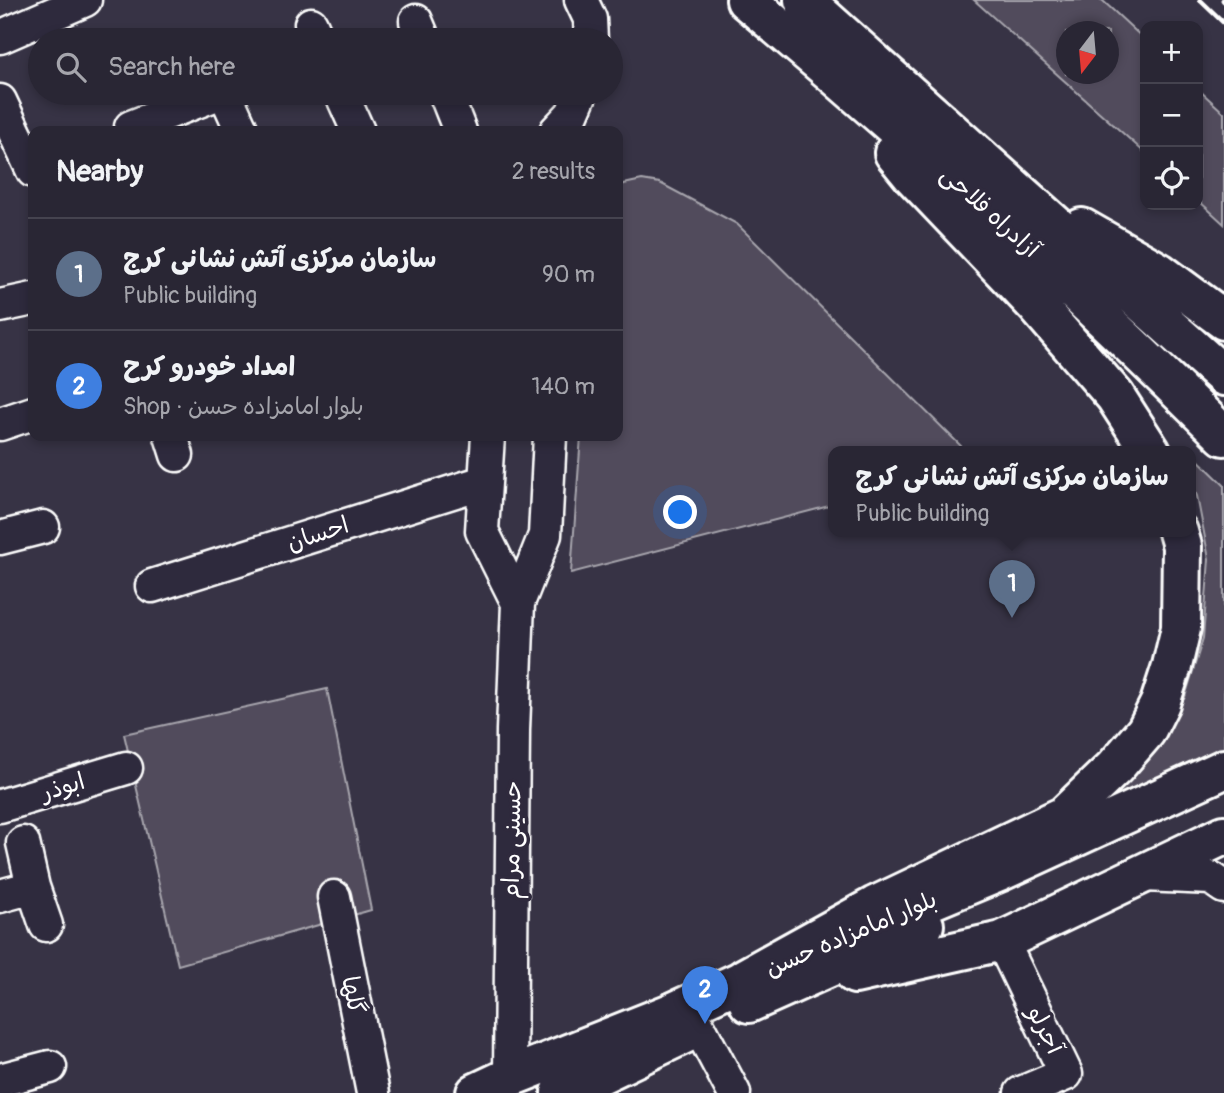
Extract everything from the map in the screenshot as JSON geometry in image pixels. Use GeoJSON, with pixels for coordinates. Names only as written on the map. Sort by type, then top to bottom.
{"type":"FeatureCollection","features":[{"type":"Feature","properties":{"kind":"main road","name":"آزادراه فلاحی"},"geometry":{"type":"LineString","coordinates":[[746,0],[834,73],[1016,234],[1224,436]]}},
{"type":"Feature","properties":{"kind":"main road","name":"آزادراه فلاحی"},"geometry":{"type":"LineString","coordinates":[[804,0],[1224,376]]}},
{"type":"Feature","properties":{"kind":"main road"},"geometry":{"type":"LineString","coordinates":[[834,73],[912,175],[1037,306],[1115,396],[1147,446]]}},
{"type":"Feature","properties":{"kind":"main road"},"geometry":{"type":"LineString","coordinates":[[1017,190],[1159,272],[1224,320]]}},
{"type":"Feature","properties":{"kind":"main road"},"geometry":{"type":"LineString","coordinates":[[745,978],[874,906],[1064,816],[1115,767],[1146,731],[1160,703],[1172,666],[1181,628],[1182,546],[1179,537]]}},
{"type":"Feature","properties":{"kind":"main road","name":"بلوار امامزاده حسن"},"geometry":{"type":"LineString","coordinates":[[476,1093],[669,1014],[745,978],[999,872],[1224,769]]}},
{"type":"Feature","properties":{"kind":"main road","name":"بلوار امامزاده حسن"},"geometry":{"type":"LineString","coordinates":[[561,1093],[931,922],[1101,839],[1224,790]]}},
{"type":"Feature","properties":{"kind":"main road"},"geometry":{"type":"LineString","coordinates":[[790,985],[847,976],[1002,941],[1224,835]]}},
{"type":"Feature","properties":{"kind":"street"},"geometry":{"type":"LineString","coordinates":[[0,37],[85,0]]}},
{"type":"Feature","properties":{"kind":"street"},"geometry":{"type":"LineString","coordinates":[[581,0],[590,19],[590,28]]}},
{"type":"Feature","properties":{"kind":"street"},"geometry":{"type":"LineString","coordinates":[[0,101],[28,160]]}},
{"type":"Feature","properties":{"kind":"street"},"geometry":{"type":"LineString","coordinates":[[134,126],[190,105]]}},
{"type":"Feature","properties":{"kind":"street"},"geometry":{"type":"LineString","coordinates":[[228,105],[239,126]]}},
{"type":"Feature","properties":{"kind":"street"},"geometry":{"type":"LineString","coordinates":[[346,105],[356,126]]}},
{"type":"Feature","properties":{"kind":"street"},"geometry":{"type":"LineString","coordinates":[[450,105],[458,126]]}},
{"type":"Feature","properties":{"kind":"street"},"geometry":{"type":"LineString","coordinates":[[561,126],[572,114],[576,105]]}},
{"type":"Feature","properties":{"kind":"street"},"geometry":{"type":"LineString","coordinates":[[0,306],[28,300]]}},
{"type":"Feature","properties":{"kind":"street"},"geometry":{"type":"LineString","coordinates":[[0,424],[28,415]]}},
{"type":"Feature","properties":{"kind":"street","name":"حسینی مرام"},"geometry":{"type":"LineString","coordinates":[[488,441],[482,531],[518,603]]}},
{"type":"Feature","properties":{"kind":"street","name":"حسینی مرام"},"geometry":{"type":"LineString","coordinates":[[510,1077],[513,730],[518,603],[545,535],[550,441]]}},
{"type":"Feature","properties":{"kind":"street","name":"احسان"},"geometry":{"type":"LineString","coordinates":[[152,586],[484,482]]}},
{"type":"Feature","properties":{"kind":"street"},"geometry":{"type":"LineString","coordinates":[[0,538],[43,527]]}},
{"type":"Feature","properties":{"kind":"street","name":"ابوذر"},"geometry":{"type":"LineString","coordinates":[[0,806],[126,768]]}},
{"type":"Feature","properties":{"kind":"street"},"geometry":{"type":"LineString","coordinates":[[23,843],[33,887],[46,925]]}},
{"type":"Feature","properties":{"kind":"street"},"geometry":{"type":"LineString","coordinates":[[1144,875],[1211,878],[1224,887]]}},
{"type":"Feature","properties":{"kind":"street"},"geometry":{"type":"LineString","coordinates":[[0,896],[33,887]]}},
{"type":"Feature","properties":{"kind":"street","name":"گلها"},"geometry":{"type":"LineString","coordinates":[[334,897],[373,1093]]}},
{"type":"Feature","properties":{"kind":"street","name":"آجرلو"},"geometry":{"type":"LineString","coordinates":[[1002,941],[1066,1074],[1021,1093]]}},
{"type":"Feature","properties":{"kind":"street"},"geometry":{"type":"LineString","coordinates":[[699,1027],[734,1093]]}},
{"type":"Feature","properties":{"kind":"street"},"geometry":{"type":"LineString","coordinates":[[0,1080],[50,1067]]}},
{"type":"Feature","properties":{"kind":"shaded area"},"geometry":{"type":"Polygon","coordinates":[[[974,0],[1102,0],[1140,35],[1140,149],[1068,84],[1119,84],[1119,21],[1056,21],[1056,73],[974,0]]]}},
{"type":"Feature","properties":{"kind":"shaded area"},"geometry":{"type":"Polygon","coordinates":[[[1203,94],[1224,113],[1224,224],[1203,205],[1203,94]]]}},
{"type":"Feature","properties":{"kind":"shaded area"},"geometry":{"type":"Polygon","coordinates":[[[642,180],[660,183],[737,224],[961,446],[828,446],[828,506],[571,573],[581,441],[623,441],[624,184],[642,180]]]}},
{"type":"Feature","properties":{"kind":"shaded area"},"geometry":{"type":"Polygon","coordinates":[[[1196,458],[1224,485],[1224,754],[1087,819],[1149,760],[1185,697],[1203,638],[1209,559],[1197,496],[1196,458]]]}},
{"type":"Feature","properties":{"kind":"shaded area"},"geometry":{"type":"Polygon","coordinates":[[[327,689],[371,910],[178,965],[124,734],[327,689]]]}},
{"type":"Feature","properties":{"kind":"railway"},"geometry":{"type":"LineString","coordinates":[[1200,0],[1224,23]]}},
{"type":"Feature","properties":{"kind":"place","name":"سازمان مرکزی آتش نشانی کرج"},"geometry":{"type":"Point","coordinates":[1012,618]}},
{"type":"Feature","properties":{"kind":"place","name":"امداد خودرو کرح"},"geometry":{"type":"Point","coordinates":[705,1024]}}]}
